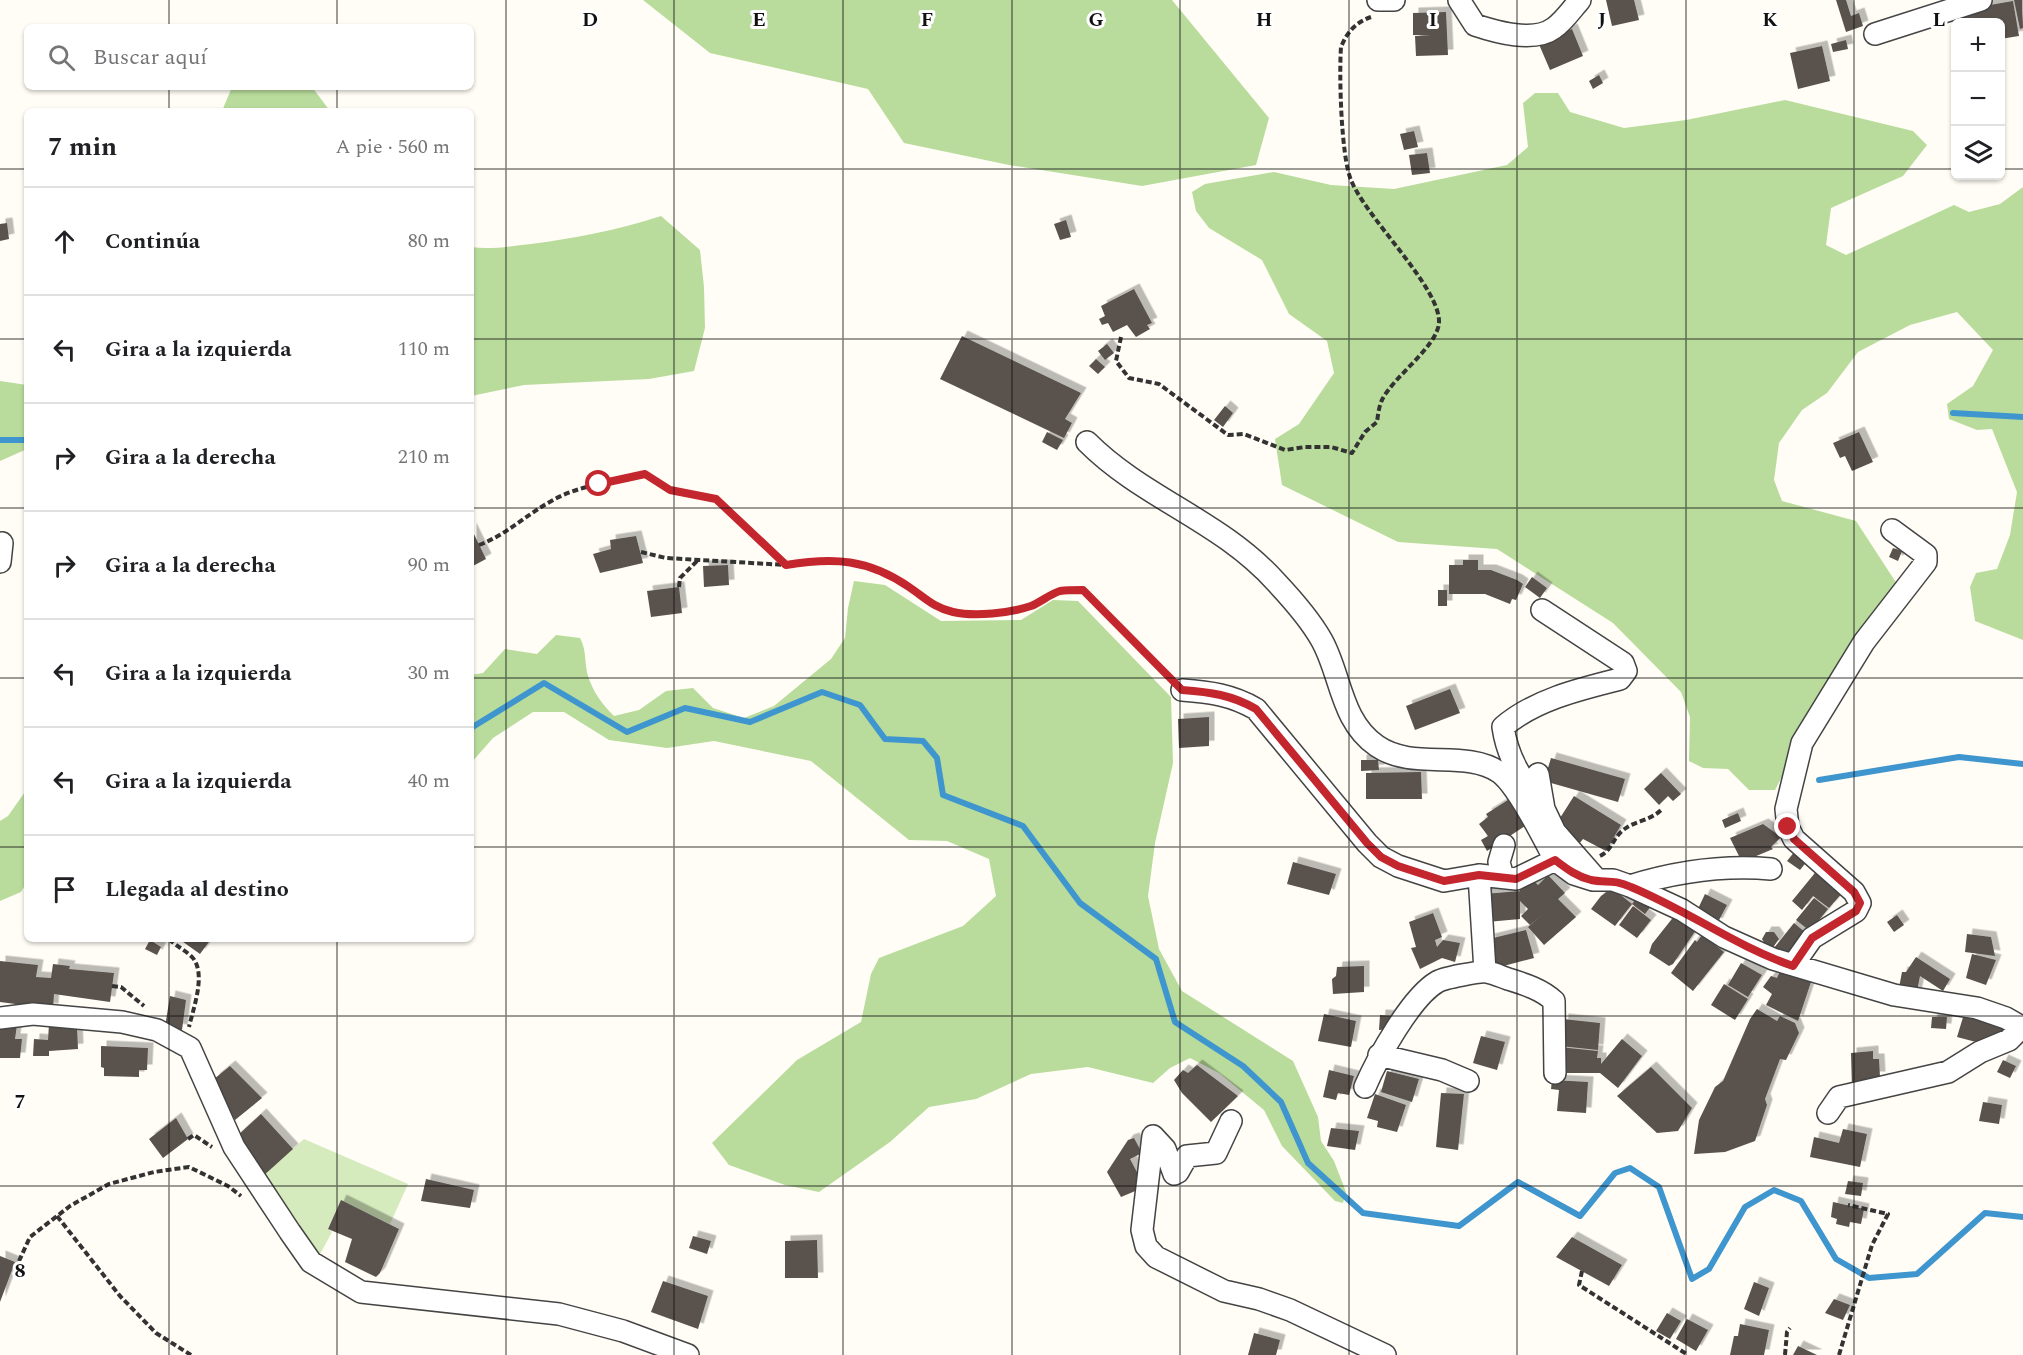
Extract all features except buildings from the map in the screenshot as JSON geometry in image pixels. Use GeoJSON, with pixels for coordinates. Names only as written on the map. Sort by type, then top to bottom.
{"type":"FeatureCollection","features":[{"type":"Feature","properties":{"kind":"street"},"geometry":{"type":"LineString","coordinates":[[1376,8],[1394,0]]}},
{"type":"Feature","properties":{"kind":"street"},"geometry":{"type":"LineString","coordinates":[[1459,0],[1475,26],[1515,34],[1534,34],[1553,29],[1580,0]]}},
{"type":"Feature","properties":{"kind":"street"},"geometry":{"type":"LineString","coordinates":[[1875,34],[1982,0]]}},
{"type":"Feature","properties":{"kind":"street"},"geometry":{"type":"LineString","coordinates":[[1087,442],[1107,463],[1243,548],[1275,581],[1321,639],[1344,703],[1366,737],[1394,755],[1427,761],[1457,760],[1500,772],[1514,789],[1555,860],[1574,874],[1597,880],[1613,880],[1630,886],[1682,910],[1724,937],[1793,966],[1894,995],[1977,1008],[2006,1018],[2023,1027],[2010,1040],[1980,1052],[1948,1072],[1839,1097],[1828,1113]]}},
{"type":"Feature","properties":{"kind":"street"},"geometry":{"type":"LineString","coordinates":[[1793,966],[1812,938],[1856,911],[1860,903],[1854,892],[1794,839],[1788,827],[1786,809],[1802,743],[1864,642],[1926,562],[1926,555],[1892,530]]}},
{"type":"Feature","properties":{"kind":"street"},"geometry":{"type":"LineString","coordinates":[[1542,610],[1623,663],[1626,670],[1620,679],[1573,691],[1515,717],[1503,727],[1506,746],[1517,774],[1544,809],[1555,832],[1597,880]]}},
{"type":"Feature","properties":{"kind":"street"},"geometry":{"type":"LineString","coordinates":[[1182,690],[1218,693],[1239,699],[1256,709],[1326,796],[1381,857],[1420,874],[1444,881],[1479,875],[1516,879],[1555,860]]}},
{"type":"Feature","properties":{"kind":"street"},"geometry":{"type":"LineString","coordinates":[[1538,774],[1544,809]]}},
{"type":"Feature","properties":{"kind":"street"},"geometry":{"type":"LineString","coordinates":[[1503,877],[1499,862],[1504,845]]}},
{"type":"Feature","properties":{"kind":"street"},"geometry":{"type":"LineString","coordinates":[[1630,886],[1659,877],[1710,870],[1744,867],[1771,868]]}},
{"type":"Feature","properties":{"kind":"street"},"geometry":{"type":"LineString","coordinates":[[1479,875],[1485,971]]}},
{"type":"Feature","properties":{"kind":"street"},"geometry":{"type":"LineString","coordinates":[[1365,1087],[1379,1055],[1417,1000],[1438,981],[1485,971],[1547,994],[1554,1001],[1555,1073]]}},
{"type":"Feature","properties":{"kind":"street"},"geometry":{"type":"LineString","coordinates":[[0,1018],[33,1014],[122,1022],[157,1030],[190,1048],[241,1157],[311,1262],[334,1278],[361,1292],[559,1314],[623,1330],[688,1355]]}},
{"type":"Feature","properties":{"kind":"street"},"geometry":{"type":"LineString","coordinates":[[1379,1055],[1442,1070],[1468,1081]]}},
{"type":"Feature","properties":{"kind":"street"},"geometry":{"type":"LineString","coordinates":[[1231,1121],[1216,1152],[1187,1156],[1178,1172],[1174,1174],[1166,1149],[1153,1136],[1142,1209],[1142,1230],[1146,1246],[1156,1257],[1224,1292],[1259,1299],[1290,1310],[1385,1355]]}},
{"type":"Feature","properties":{"kind":"path"},"geometry":{"type":"LineString","coordinates":[[1121,337],[1116,361],[1130,378],[1159,384],[1228,435],[1244,434],[1285,450],[1331,447],[1352,453],[1365,432],[1377,422],[1381,401],[1421,354],[1439,325],[1437,308],[1429,292],[1393,245],[1350,179],[1343,128],[1341,47],[1346,35],[1376,8]]}},
{"type":"Feature","properties":{"kind":"path"},"geometry":{"type":"LineString","coordinates":[[479,545],[501,536],[555,499],[599,484],[645,474],[670,490],[716,499],[786,565]]}},
{"type":"Feature","properties":{"kind":"path"},"geometry":{"type":"LineString","coordinates":[[641,552],[666,558],[697,561],[745,561],[786,565],[814,560],[848,560],[872,568],[909,587],[933,606],[954,612],[979,613],[1030,606],[1059,591],[1083,590],[1182,690]]}},
{"type":"Feature","properties":{"kind":"path"},"geometry":{"type":"LineString","coordinates":[[679,587],[680,578],[697,561]]}},
{"type":"Feature","properties":{"kind":"path"},"geometry":{"type":"LineString","coordinates":[[1582,862],[1610,851],[1624,829],[1655,816],[1661,810]]}},
{"type":"Feature","properties":{"kind":"path"},"geometry":{"type":"LineString","coordinates":[[173,942],[194,959],[199,984],[184,1045]]}},
{"type":"Feature","properties":{"kind":"path"},"geometry":{"type":"LineString","coordinates":[[19,1261],[30,1237],[70,1206],[109,1184],[154,1172],[189,1167],[228,1186],[245,1200]]}},
{"type":"Feature","properties":{"kind":"path"},"geometry":{"type":"LineString","coordinates":[[1839,1355],[1872,1245],[1888,1214],[1848,1205]]}},
{"type":"Feature","properties":{"kind":"path"},"geometry":{"type":"LineString","coordinates":[[57,1216],[120,1296],[156,1332],[191,1355]]}},
{"type":"Feature","properties":{"kind":"path"},"geometry":{"type":"LineString","coordinates":[[1582,1271],[1579,1286],[1688,1355]]}},
{"type":"Feature","properties":{"kind":"path"},"geometry":{"type":"LineString","coordinates":[[1785,1355],[1787,1332],[1790,1328]]}},
{"type":"Feature","properties":{"kind":"green space"},"geometry":{"type":"Polygon","coordinates":[[[643,0],[1172,0],[1269,118],[1256,165],[1142,186],[1009,165],[904,143],[868,89],[710,53],[643,0]]]}},
{"type":"Feature","properties":{"kind":"green space"},"geometry":{"type":"Polygon","coordinates":[[[231,90],[314,90],[328,108],[223,108],[231,90]]]}},
{"type":"Feature","properties":{"kind":"green space"},"geometry":{"type":"Polygon","coordinates":[[[1535,93],[1558,93],[1570,112],[1624,128],[1686,120],[1785,100],[1913,131],[1927,145],[1903,176],[1831,208],[1826,245],[1846,255],[1954,205],[1969,212],[2000,204],[2023,187],[2023,640],[1975,621],[1970,587],[1976,573],[1997,569],[2010,535],[2017,492],[1992,429],[1977,430],[1949,419],[1947,404],[1973,386],[1993,350],[1957,312],[1910,325],[1858,352],[1827,393],[1802,410],[1779,443],[1774,480],[1782,501],[1856,521],[1897,584],[1841,661],[1775,790],[1749,790],[1728,769],[1703,768],[1689,761],[1690,717],[1681,692],[1613,623],[1497,549],[1398,542],[1282,485],[1275,439],[1299,424],[1334,373],[1327,341],[1289,314],[1262,260],[1209,228],[1196,211],[1192,192],[1205,184],[1274,172],[1331,185],[1394,189],[1507,165],[1528,147],[1523,103],[1535,93]]]}},
{"type":"Feature","properties":{"kind":"green space"},"geometry":{"type":"Polygon","coordinates":[[[661,216],[700,250],[705,328],[694,371],[649,379],[524,385],[474,395],[474,247],[501,247],[564,239],[661,216]]]}},
{"type":"Feature","properties":{"kind":"green space"},"geometry":{"type":"Polygon","coordinates":[[[0,381],[24,385],[24,450],[0,461],[0,381]]]}},
{"type":"Feature","properties":{"kind":"green space"},"geometry":{"type":"Polygon","coordinates":[[[854,581],[885,585],[941,621],[1021,620],[1053,600],[1078,601],[1171,697],[1173,763],[1155,843],[1148,896],[1159,949],[1182,991],[1293,1061],[1318,1117],[1321,1141],[1334,1161],[1346,1192],[1343,1203],[1335,1201],[1282,1146],[1264,1110],[1219,1073],[1190,1058],[1170,1068],[1153,1083],[1088,1067],[1031,1074],[976,1099],[929,1107],[890,1142],[819,1192],[785,1185],[729,1165],[712,1143],[797,1060],[861,1022],[871,974],[879,958],[963,926],[996,896],[989,859],[947,841],[909,840],[811,761],[714,741],[667,748],[609,740],[564,712],[533,712],[493,738],[474,760],[474,674],[483,673],[505,649],[537,654],[556,635],[580,638],[584,647],[590,682],[598,698],[614,716],[639,710],[666,691],[693,688],[713,708],[744,718],[774,706],[831,659],[845,638],[854,581]]]}},
{"type":"Feature","properties":{"kind":"green space"},"geometry":{"type":"Polygon","coordinates":[[[24,793],[24,887],[21,892],[0,901],[0,821],[8,816],[24,793]]]}},
{"type":"Feature","properties":{"kind":"green space"},"geometry":{"type":"Polygon","coordinates":[[[304,1139],[408,1184],[390,1224],[341,1201],[328,1228],[332,1232],[318,1258],[262,1177],[304,1139]]]}},
{"type":"Feature","properties":{"kind":"waterway"},"geometry":{"type":"LineString","coordinates":[[1953,413],[2023,417]]}},
{"type":"Feature","properties":{"kind":"waterway"},"geometry":{"type":"LineString","coordinates":[[0,440],[24,440]]}},
{"type":"Feature","properties":{"kind":"waterway"},"geometry":{"type":"LineString","coordinates":[[474,726],[544,683],[627,732],[685,708],[750,722],[822,692],[860,705],[885,739],[923,741],[937,758],[943,795],[1023,826],[1080,903],[1156,959],[1175,1022],[1243,1066],[1281,1102],[1308,1163],[1363,1213],[1459,1226],[1518,1182],[1580,1216],[1615,1173],[1630,1168],[1659,1187],[1692,1279],[1709,1269],[1745,1207],[1774,1190],[1801,1201],[1836,1259],[1869,1278],[1917,1274],[1985,1213],[2023,1217]]}},
{"type":"Feature","properties":{"kind":"waterway"},"geometry":{"type":"LineString","coordinates":[[1819,780],[1959,757],[2023,764]]}},
{"type":"Feature","properties":{"kind":"route"},"geometry":{"type":"LineString","coordinates":[[599,484],[645,474],[670,490],[696,497],[716,499],[786,565],[814,560],[848,560],[872,568],[909,587],[933,606],[954,612],[970,614],[1030,606],[1059,591],[1083,590],[1182,690],[1218,693],[1239,699],[1256,709],[1326,796],[1381,857],[1398,866],[1444,881],[1479,875],[1516,879],[1555,860],[1574,874],[1593,880],[1613,880],[1630,886],[1682,910],[1724,937],[1793,966],[1812,938],[1856,911],[1860,903],[1854,892],[1794,839],[1788,827]]}}]}
